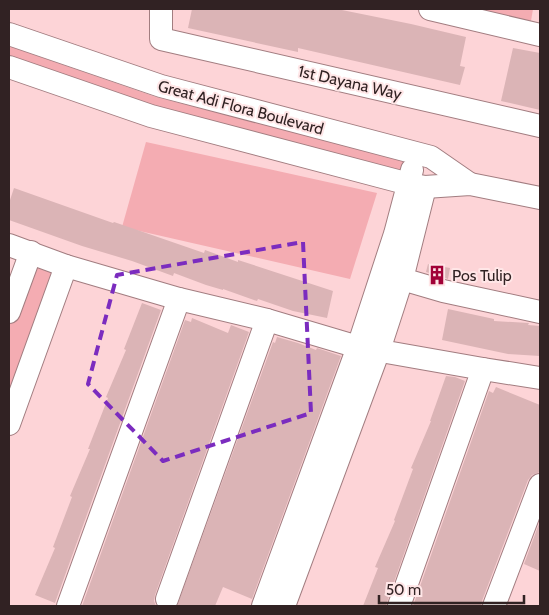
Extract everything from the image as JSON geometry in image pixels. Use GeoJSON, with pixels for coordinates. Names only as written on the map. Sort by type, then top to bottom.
{"type":"FeatureCollection","features":[{"type":"Feature","properties":{"kind":"street","name":"1st Dayana Way"},"geometry":{"type":"LineString","coordinates":[[161,9],[161,39],[540,126]]}},
{"type":"Feature","properties":{"kind":"street"},"geometry":{"type":"LineString","coordinates":[[430,9],[540,35]]}},
{"type":"Feature","properties":{"kind":"street","name":"Great Adi Flora Boulevard"},"geometry":{"type":"LineString","coordinates":[[9,34],[161,86],[431,157],[470,184]]}},
{"type":"Feature","properties":{"kind":"street","name":"Great Adi Flora Boulevard"},"geometry":{"type":"LineString","coordinates":[[9,67],[151,116],[417,185],[470,184],[540,198]]}},
{"type":"Feature","properties":{"kind":"street"},"geometry":{"type":"LineString","coordinates":[[263,606],[368,348],[402,279],[417,185],[416,154]]}},
{"type":"Feature","properties":{"kind":"street"},"geometry":{"type":"LineString","coordinates":[[284,606],[368,348],[395,234],[417,185]]}},
{"type":"Feature","properties":{"kind":"street"},"geometry":{"type":"LineString","coordinates":[[9,244],[66,266],[179,299],[267,320],[368,348],[540,378]]}},
{"type":"Feature","properties":{"kind":"street"},"geometry":{"type":"LineString","coordinates":[[9,312],[31,252]]}},
{"type":"Feature","properties":{"kind":"street"},"geometry":{"type":"LineString","coordinates":[[9,424],[66,266]]}},
{"type":"Feature","properties":{"kind":"street"},"geometry":{"type":"LineString","coordinates":[[402,279],[443,291],[540,312]]}},
{"type":"Feature","properties":{"kind":"street"},"geometry":{"type":"LineString","coordinates":[[68,606],[179,299]]}},
{"type":"Feature","properties":{"kind":"street"},"geometry":{"type":"LineString","coordinates":[[173,604],[267,320]]}},
{"type":"Feature","properties":{"kind":"street"},"geometry":{"type":"LineString","coordinates":[[399,606],[484,369]]}},
{"type":"Feature","properties":{"kind":"street"},"geometry":{"type":"LineString","coordinates":[[494,606],[540,485]]}},
{"type":"Feature","properties":{"kind":"highlighted area"},"geometry":{"type":"Polygon","coordinates":[[[303,242],[311,413],[163,461],[88,384],[117,275],[303,242]]]}},
{"type":"Feature","properties":{"kind":"shaded area"},"geometry":{"type":"Polygon","coordinates":[[[467,9],[533,9],[531,21],[467,9]]]}},
{"type":"Feature","properties":{"kind":"shaded area"},"geometry":{"type":"Polygon","coordinates":[[[9,46],[156,97],[404,160],[402,172],[154,107],[9,58],[9,46]]]}},
{"type":"Feature","properties":{"kind":"shaded area"},"geometry":{"type":"Polygon","coordinates":[[[146,142],[377,193],[350,279],[122,227],[146,142]]]}},
{"type":"Feature","properties":{"kind":"shaded area"},"geometry":{"type":"Polygon","coordinates":[[[31,252],[66,266],[9,424],[9,312],[31,252]]]}},
{"type":"Feature","properties":{"kind":"building"},"geometry":{"type":"Polygon","coordinates":[[[192,9],[337,9],[411,24],[466,37],[460,66],[465,67],[460,85],[298,48],[298,52],[188,28],[192,9]]]}},
{"type":"Feature","properties":{"kind":"building"},"geometry":{"type":"Polygon","coordinates":[[[513,48],[540,53],[540,110],[501,101],[513,48]]]}},
{"type":"Feature","properties":{"kind":"building"},"geometry":{"type":"Polygon","coordinates":[[[14,188],[204,253],[205,250],[333,291],[327,318],[293,311],[258,299],[257,301],[174,273],[173,276],[9,220],[9,203],[14,188]]]}},
{"type":"Feature","properties":{"kind":"building"},"geometry":{"type":"Polygon","coordinates":[[[428,264],[450,268],[448,279],[426,272],[428,264]]]}},
{"type":"Feature","properties":{"kind":"building"},"geometry":{"type":"Polygon","coordinates":[[[142,303],[161,310],[55,603],[35,595],[55,548],[53,547],[72,497],[70,496],[90,449],[88,449],[108,398],[106,397],[126,350],[124,349],[142,303]]]}},
{"type":"Feature","properties":{"kind":"building"},"geometry":{"type":"Polygon","coordinates":[[[448,309],[494,319],[494,321],[529,323],[528,325],[540,326],[540,356],[508,354],[442,340],[448,309]]]}},
{"type":"Feature","properties":{"kind":"building"},"geometry":{"type":"Polygon","coordinates":[[[192,318],[228,333],[231,325],[249,332],[155,595],[154,601],[156,606],[82,606],[185,320],[191,322],[192,318]]]}},
{"type":"Feature","properties":{"kind":"building"},"geometry":{"type":"Polygon","coordinates":[[[277,337],[341,356],[252,599],[223,587],[215,606],[177,606],[273,342],[275,343],[277,337]]]}},
{"type":"Feature","properties":{"kind":"building"},"geometry":{"type":"Polygon","coordinates":[[[446,376],[465,381],[386,606],[363,606],[378,568],[375,567],[395,521],[413,469],[411,468],[431,421],[446,376]]]}},
{"type":"Feature","properties":{"kind":"building"},"geometry":{"type":"Polygon","coordinates":[[[496,387],[540,405],[540,472],[532,475],[528,480],[481,606],[413,606],[489,391],[493,393],[496,387]]]}},
{"type":"Feature","properties":{"kind":"building"},"geometry":{"type":"Polygon","coordinates":[[[540,521],[540,571],[524,564],[540,521]]]}},
{"type":"Feature","properties":{"kind":"place","name":"Pos Tulip"},"geometry":{"type":"Point","coordinates":[437,275]}}]}
